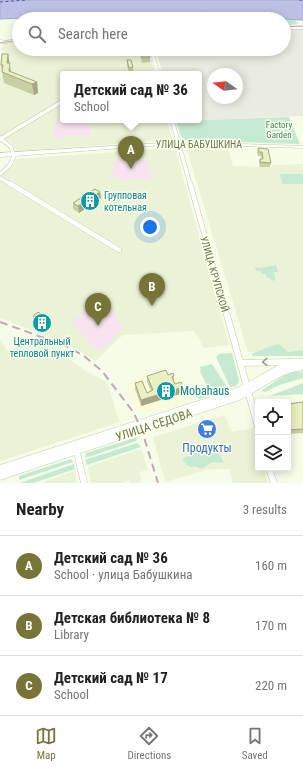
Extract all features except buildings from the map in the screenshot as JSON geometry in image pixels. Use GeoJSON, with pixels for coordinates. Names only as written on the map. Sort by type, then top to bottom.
{"type":"FeatureCollection","features":[{"type":"Feature","properties":{"kind":"main road"},"geometry":{"type":"LineString","coordinates":[[291,28],[303,28]]}},
{"type":"Feature","properties":{"kind":"main road"},"geometry":{"type":"LineString","coordinates":[[0,43],[12,40]]}},
{"type":"Feature","properties":{"kind":"main road","name":"УЛИЦА БАБУШКИНА"},"geometry":{"type":"LineString","coordinates":[[0,158],[179,144],[303,148]]}},
{"type":"Feature","properties":{"kind":"main road","name":"УЛИЦА БАБУШКИНА"},"geometry":{"type":"LineString","coordinates":[[0,155],[14,156]]}},
{"type":"Feature","properties":{"kind":"main road"},"geometry":{"type":"LineString","coordinates":[[289,362],[303,362]]}},
{"type":"Feature","properties":{"kind":"main road","name":"УЛИЦА СЕДОВА"},"geometry":{"type":"LineString","coordinates":[[248,390],[289,362]]}},
{"type":"Feature","properties":{"kind":"main road","name":"УЛИЦА СЕДОВА"},"geometry":{"type":"LineString","coordinates":[[0,476],[76,447],[234,393],[248,390],[290,368],[303,367]]}},
{"type":"Feature","properties":{"kind":"main road","name":"УЛИЦА СЕДОВА"},"geometry":{"type":"LineString","coordinates":[[0,469],[76,447]]}},
{"type":"Feature","properties":{"kind":"street"},"geometry":{"type":"LineString","coordinates":[[153,56],[157,71]]}},
{"type":"Feature","properties":{"kind":"street"},"geometry":{"type":"LineString","coordinates":[[0,174],[9,166],[14,156],[14,150],[0,138],[60,103]]}},
{"type":"Feature","properties":{"kind":"street","name":"УЛИЦА КРУПСКОЙ"},"geometry":{"type":"LineString","coordinates":[[173,123],[255,417]]}},
{"type":"Feature","properties":{"kind":"street"},"geometry":{"type":"LineString","coordinates":[[0,178],[119,250]]}},
{"type":"Feature","properties":{"kind":"street"},"geometry":{"type":"LineString","coordinates":[[241,363],[289,362]]}},
{"type":"Feature","properties":{"kind":"street"},"geometry":{"type":"LineString","coordinates":[[76,447],[84,483]]}},
{"type":"Feature","properties":{"kind":"street"},"geometry":{"type":"LineString","coordinates":[[270,471],[274,483]]}},
{"type":"Feature","properties":{"kind":"shaded area"},"geometry":{"type":"Polygon","coordinates":[[[291,29],[303,29],[303,116],[202,120],[202,71],[162,71],[158,56],[291,56],[291,29]]]}},
{"type":"Feature","properties":{"kind":"shaded area"},"geometry":{"type":"Polygon","coordinates":[[[12,42],[12,56],[150,56],[154,71],[60,71],[60,123],[168,123],[172,140],[17,151],[11,142],[0,136],[0,66],[3,44],[12,42]]]}},
{"type":"Feature","properties":{"kind":"shaded area"},"geometry":{"type":"Polygon","coordinates":[[[58,118],[60,118],[60,123],[89,123],[91,135],[54,138],[55,123],[58,118]]]}},
{"type":"Feature","properties":{"kind":"shaded area"},"geometry":{"type":"Polygon","coordinates":[[[175,148],[229,345],[204,348],[194,331],[124,335],[119,338],[96,361],[72,347],[0,318],[0,176],[12,167],[16,159],[175,148]]]}},
{"type":"Feature","properties":{"kind":"shaded area"},"geometry":{"type":"Polygon","coordinates":[[[187,150],[229,151],[233,166],[272,167],[273,165],[303,164],[303,352],[248,352],[187,150]]]}},
{"type":"Feature","properties":{"kind":"shaded area"},"geometry":{"type":"Polygon","coordinates":[[[133,158],[134,160],[149,160],[150,164],[147,164],[147,167],[151,171],[152,179],[122,180],[113,176],[112,170],[114,168],[114,164],[112,161],[133,158]]]}},
{"type":"Feature","properties":{"kind":"shaded area"},"geometry":{"type":"Polygon","coordinates":[[[104,295],[124,329],[116,334],[116,337],[99,352],[71,323],[104,295]]]}},
{"type":"Feature","properties":{"kind":"shaded area"},"geometry":{"type":"Polygon","coordinates":[[[0,340],[2,340],[6,350],[43,342],[56,349],[87,372],[106,381],[120,422],[0,461],[0,340]]]}},
{"type":"Feature","properties":{"kind":"shaded area"},"geometry":{"type":"Polygon","coordinates":[[[150,372],[153,380],[168,380],[179,377],[189,400],[145,413],[144,409],[138,411],[125,387],[145,373],[150,372]]]}},
{"type":"Feature","properties":{"kind":"shaded area"},"geometry":{"type":"Polygon","coordinates":[[[224,415],[232,432],[253,428],[255,436],[255,471],[265,471],[268,483],[233,483],[229,469],[210,469],[165,482],[153,437],[224,415]]]}},
{"type":"Feature","properties":{"kind":"shaded area"},"geometry":{"type":"Polygon","coordinates":[[[141,449],[148,470],[140,472],[142,481],[136,483],[130,483],[129,480],[121,483],[91,483],[88,467],[141,449]]]}},
{"type":"Feature","properties":{"kind":"shaded area"},"geometry":{"type":"Polygon","coordinates":[[[75,471],[77,483],[41,483],[75,471]]]}},
{"type":"Feature","properties":{"kind":"green space"},"geometry":{"type":"Polygon","coordinates":[[[291,19],[295,19],[298,24],[291,25],[291,19]]]}},
{"type":"Feature","properties":{"kind":"green space","name":"Factory Garden"},"geometry":{"type":"Polygon","coordinates":[[[289,117],[300,144],[185,140],[181,137],[177,123],[202,123],[202,120],[289,117]]]}},
{"type":"Feature","properties":{"kind":"green space"},"geometry":{"type":"Polygon","coordinates":[[[281,174],[303,174],[303,184],[283,184],[280,176],[281,174]]]}},
{"type":"Feature","properties":{"kind":"green space"},"geometry":{"type":"Polygon","coordinates":[[[276,265],[278,272],[274,272],[275,280],[272,281],[270,278],[267,278],[266,274],[262,274],[261,271],[256,271],[255,267],[261,268],[276,265]]]}},
{"type":"Feature","properties":{"kind":"green space"},"geometry":{"type":"Polygon","coordinates":[[[279,344],[288,352],[303,350],[303,356],[252,356],[253,353],[279,344]]]}},
{"type":"Feature","properties":{"kind":"green space"},"geometry":{"type":"Polygon","coordinates":[[[232,353],[239,381],[236,386],[230,387],[216,357],[219,354],[232,353]]]}},
{"type":"Feature","properties":{"kind":"green space"},"geometry":{"type":"Polygon","coordinates":[[[212,364],[226,385],[221,391],[199,399],[195,396],[196,393],[208,388],[200,371],[200,367],[212,364]]]}},
{"type":"Feature","properties":{"kind":"green space"},"geometry":{"type":"Polygon","coordinates":[[[292,372],[303,372],[303,378],[279,385],[265,392],[261,391],[283,376],[292,372]]]}},
{"type":"Feature","properties":{"kind":"green space"},"geometry":{"type":"Polygon","coordinates":[[[303,383],[303,394],[270,396],[303,383]]]}},
{"type":"Feature","properties":{"kind":"green space"},"geometry":{"type":"Polygon","coordinates":[[[138,437],[136,441],[85,458],[86,453],[138,437]]]}},
{"type":"Feature","properties":{"kind":"green space"},"geometry":{"type":"Polygon","coordinates":[[[137,443],[141,447],[87,465],[85,460],[137,443]]]}},
{"type":"Feature","properties":{"kind":"green space"},"geometry":{"type":"Polygon","coordinates":[[[211,450],[218,451],[224,463],[213,462],[203,468],[198,468],[195,466],[189,466],[182,459],[194,453],[205,453],[211,450]]]}},
{"type":"Feature","properties":{"kind":"green space"},"geometry":{"type":"Polygon","coordinates":[[[71,459],[73,462],[19,480],[19,476],[71,459]]]}},
{"type":"Feature","properties":{"kind":"green space"},"geometry":{"type":"Polygon","coordinates":[[[74,464],[75,469],[33,483],[20,483],[74,464]]]}},
{"type":"Feature","properties":{"kind":"water"},"geometry":{"type":"Polygon","coordinates":[[[0,0],[303,0],[303,20],[291,19],[291,12],[12,12],[12,19],[0,19],[0,0]]]}},
{"type":"Feature","properties":{"kind":"ferry route"},"geometry":{"type":"LineString","coordinates":[[0,2],[27,0]]}},
{"type":"Feature","properties":{"kind":"tram line"},"geometry":{"type":"LineString","coordinates":[[291,27],[303,26]]}},
{"type":"Feature","properties":{"kind":"tram line"},"geometry":{"type":"LineString","coordinates":[[0,43],[12,41]]}},
{"type":"Feature","properties":{"kind":"railway"},"geometry":{"type":"LineString","coordinates":[[0,322],[66,346],[84,356],[102,371],[134,413],[143,434],[158,483]]}},
{"type":"Feature","properties":{"kind":"place","name":"Детский сад № 36"},"geometry":{"type":"Point","coordinates":[131,169]}},
{"type":"Feature","properties":{"kind":"place","name":"Групповая котельная"},"geometry":{"type":"Point","coordinates":[90,201]}},
{"type":"Feature","properties":{"kind":"place","name":"Детская библиотека № 8"},"geometry":{"type":"Point","coordinates":[152,306]}},
{"type":"Feature","properties":{"kind":"place","name":"Центральный тепловой пункт"},"geometry":{"type":"Point","coordinates":[42,323]}},
{"type":"Feature","properties":{"kind":"place","name":"Детский сад № 17"},"geometry":{"type":"Point","coordinates":[98,326]}},
{"type":"Feature","properties":{"kind":"place","name":"Mobahaus"},"geometry":{"type":"Point","coordinates":[166,391]}},
{"type":"Feature","properties":{"kind":"place","name":"Продукты"},"geometry":{"type":"Point","coordinates":[207,429]}}]}
